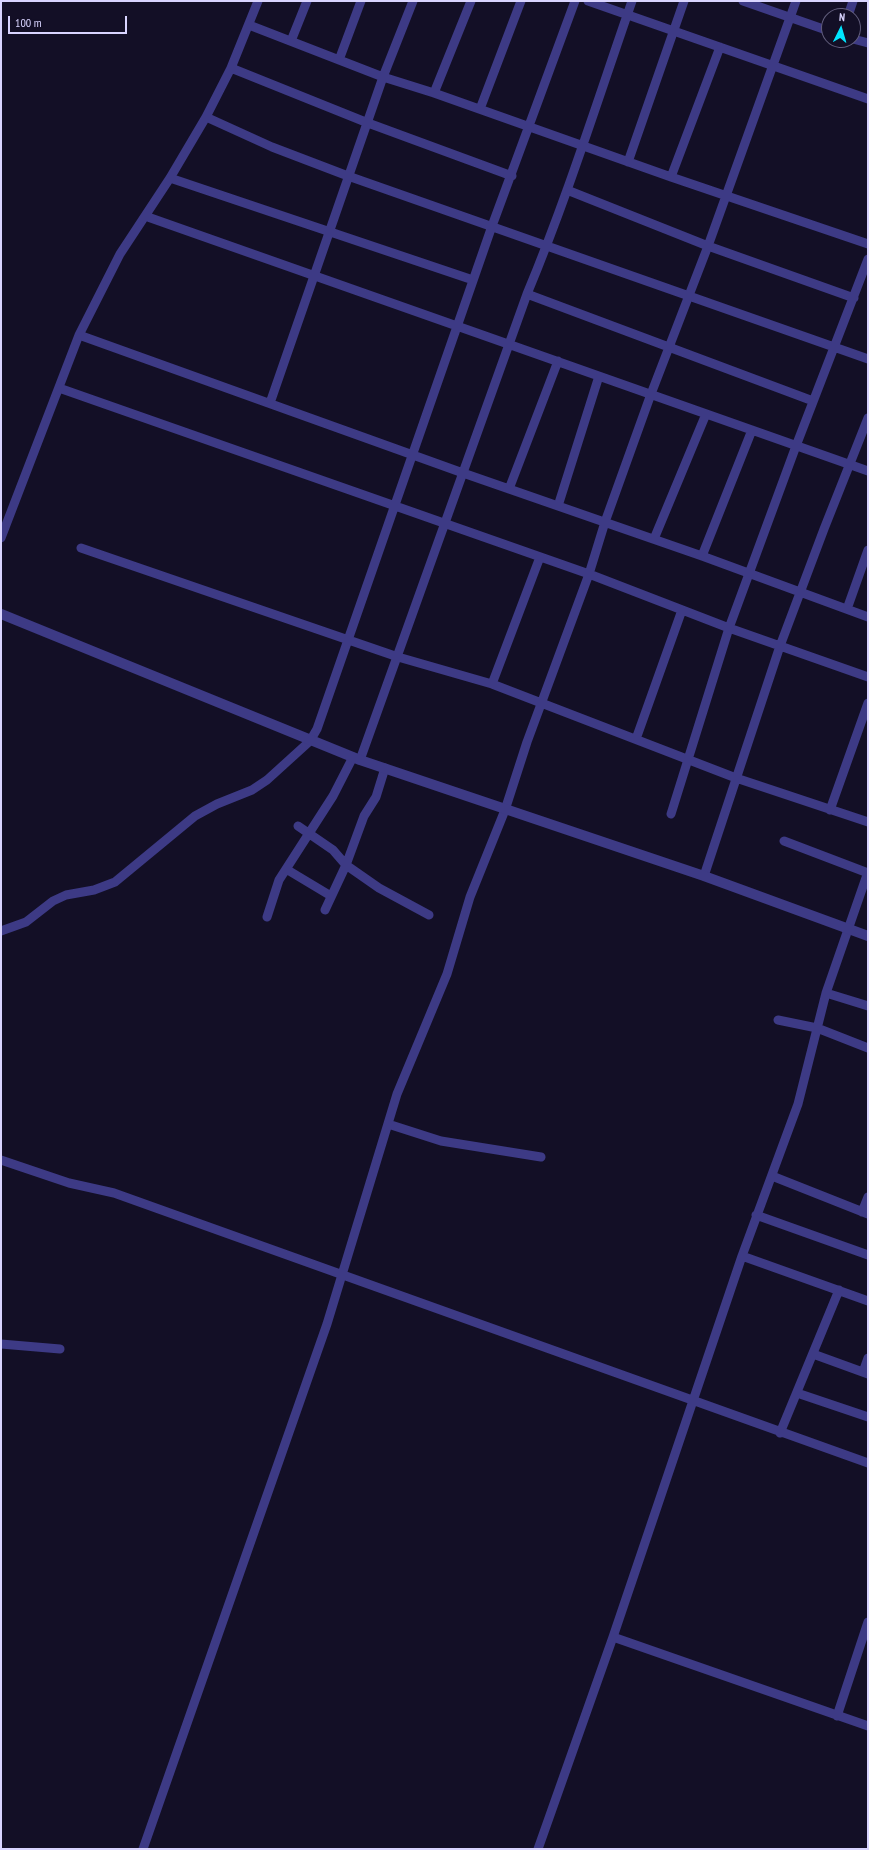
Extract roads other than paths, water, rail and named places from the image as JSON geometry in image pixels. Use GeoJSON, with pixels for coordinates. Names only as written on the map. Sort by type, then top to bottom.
{"type":"FeatureCollection","features":[{"type":"Feature","properties":{"kind":"street"},"geometry":{"type":"LineString","coordinates":[[1,538],[79,335],[120,254],[170,178],[206,117],[231,68],[258,1]]}},
{"type":"Feature","properties":{"kind":"street"},"geometry":{"type":"LineString","coordinates":[[291,41],[307,1]]}},
{"type":"Feature","properties":{"kind":"street"},"geometry":{"type":"LineString","coordinates":[[339,60],[361,1]]}},
{"type":"Feature","properties":{"kind":"street"},"geometry":{"type":"LineString","coordinates":[[270,403],[383,77],[413,1]]}},
{"type":"Feature","properties":{"kind":"street"},"geometry":{"type":"LineString","coordinates":[[434,93],[471,1]]}},
{"type":"Feature","properties":{"kind":"street"},"geometry":{"type":"LineString","coordinates":[[480,109],[521,1]]}},
{"type":"Feature","properties":{"kind":"street"},"geometry":{"type":"LineString","coordinates":[[1,931],[26,922],[53,902],[66,895],[94,890],[115,882],[195,816],[217,804],[252,790],[267,780],[310,741],[317,728],[492,226],[512,176],[575,1]]}},
{"type":"Feature","properties":{"kind":"street"},"geometry":{"type":"LineString","coordinates":[[588,1],[868,99]]}},
{"type":"Feature","properties":{"kind":"street"},"geometry":{"type":"LineString","coordinates":[[267,917],[279,880],[357,759],[398,657],[527,294],[567,190],[632,1]]}},
{"type":"Feature","properties":{"kind":"street"},"geometry":{"type":"LineString","coordinates":[[628,162],[684,1]]}},
{"type":"Feature","properties":{"kind":"street"},"geometry":{"type":"LineString","coordinates":[[743,1],[821,28]]}},
{"type":"Feature","properties":{"kind":"street"},"geometry":{"type":"LineString","coordinates":[[142,1849],[324,1331],[397,1094],[447,974],[470,897],[505,810],[563,639],[588,574],[651,394],[690,296],[796,1]]}},
{"type":"Feature","properties":{"kind":"street"},"geometry":{"type":"LineString","coordinates":[[249,25],[383,77],[529,126],[671,178],[868,244]]}},
{"type":"Feature","properties":{"kind":"street"},"geometry":{"type":"LineString","coordinates":[[671,178],[720,47]]}},
{"type":"Feature","properties":{"kind":"street"},"geometry":{"type":"LineString","coordinates":[[231,68],[368,123],[512,176]]}},
{"type":"Feature","properties":{"kind":"street"},"geometry":{"type":"LineString","coordinates":[[206,117],[272,147],[348,176],[492,226],[546,247],[868,359]]}},
{"type":"Feature","properties":{"kind":"street"},"geometry":{"type":"LineString","coordinates":[[170,178],[473,280]]}},
{"type":"Feature","properties":{"kind":"street"},"geometry":{"type":"LineString","coordinates":[[567,190],[708,246],[854,298]]}},
{"type":"Feature","properties":{"kind":"street"},"geometry":{"type":"LineString","coordinates":[[145,216],[868,471]]}},
{"type":"Feature","properties":{"kind":"street"},"geometry":{"type":"LineString","coordinates":[[671,814],[687,758],[729,628],[796,446],[868,259]]}},
{"type":"Feature","properties":{"kind":"street"},"geometry":{"type":"LineString","coordinates":[[527,294],[813,401]]}},
{"type":"Feature","properties":{"kind":"street"},"geometry":{"type":"LineString","coordinates":[[79,335],[412,455],[750,573],[868,618]]}},
{"type":"Feature","properties":{"kind":"street"},"geometry":{"type":"LineString","coordinates":[[509,489],[558,361]]}},
{"type":"Feature","properties":{"kind":"street"},"geometry":{"type":"LineString","coordinates":[[558,506],[598,376]]}},
{"type":"Feature","properties":{"kind":"street"},"geometry":{"type":"LineString","coordinates":[[59,388],[588,574],[729,628],[868,677]]}},
{"type":"Feature","properties":{"kind":"street"},"geometry":{"type":"LineString","coordinates":[[654,539],[706,414]]}},
{"type":"Feature","properties":{"kind":"street"},"geometry":{"type":"LineString","coordinates":[[704,876],[780,646],[868,418]]}},
{"type":"Feature","properties":{"kind":"street"},"geometry":{"type":"LineString","coordinates":[[702,556],[752,430]]}},
{"type":"Feature","properties":{"kind":"street"},"geometry":{"type":"LineString","coordinates":[[81,548],[398,657],[492,684],[736,778],[868,822]]}},
{"type":"Feature","properties":{"kind":"street"},"geometry":{"type":"LineString","coordinates":[[847,609],[868,550]]}},
{"type":"Feature","properties":{"kind":"street"},"geometry":{"type":"LineString","coordinates":[[492,684],[540,557]]}},
{"type":"Feature","properties":{"kind":"street"},"geometry":{"type":"LineString","coordinates":[[636,739],[682,610]]}},
{"type":"Feature","properties":{"kind":"street"},"geometry":{"type":"LineString","coordinates":[[1,614],[357,759],[704,876],[868,936]]}},
{"type":"Feature","properties":{"kind":"street"},"geometry":{"type":"LineString","coordinates":[[830,810],[868,703]]}},
{"type":"Feature","properties":{"kind":"street"},"geometry":{"type":"LineString","coordinates":[[325,910],[346,864],[364,816],[376,797],[385,768]]}},
{"type":"Feature","properties":{"kind":"street"},"geometry":{"type":"LineString","coordinates":[[298,826],[333,850],[346,864],[379,888],[429,914]]}},
{"type":"Feature","properties":{"kind":"street"},"geometry":{"type":"LineString","coordinates":[[538,1849],[613,1637],[742,1256],[798,1104],[826,992],[868,873],[784,841]]}},
{"type":"Feature","properties":{"kind":"street"},"geometry":{"type":"LineString","coordinates":[[286,869],[331,896]]}},
{"type":"Feature","properties":{"kind":"street"},"geometry":{"type":"LineString","coordinates":[[826,992],[868,1006]]}},
{"type":"Feature","properties":{"kind":"street"},"geometry":{"type":"LineString","coordinates":[[778,1020],[817,1028],[868,1048]]}},
{"type":"Feature","properties":{"kind":"street"},"geometry":{"type":"LineString","coordinates":[[388,1124],[441,1141],[541,1157]]}},
{"type":"Feature","properties":{"kind":"street"},"geometry":{"type":"LineString","coordinates":[[1,1160],[69,1183],[114,1193],[341,1276],[868,1463]]}},
{"type":"Feature","properties":{"kind":"street"},"geometry":{"type":"LineString","coordinates":[[772,1176],[865,1213],[868,1197]]}},
{"type":"Feature","properties":{"kind":"street"},"geometry":{"type":"LineString","coordinates":[[756,1216],[868,1255]]}},
{"type":"Feature","properties":{"kind":"street"},"geometry":{"type":"LineString","coordinates":[[742,1256],[868,1301]]}},
{"type":"Feature","properties":{"kind":"street"},"geometry":{"type":"LineString","coordinates":[[780,1433],[839,1290]]}},
{"type":"Feature","properties":{"kind":"street"},"geometry":{"type":"LineString","coordinates":[[1,1344],[60,1349]]}},
{"type":"Feature","properties":{"kind":"street"},"geometry":{"type":"LineString","coordinates":[[813,1354],[865,1373],[868,1358]]}},
{"type":"Feature","properties":{"kind":"street"},"geometry":{"type":"LineString","coordinates":[[797,1393],[868,1417]]}},
{"type":"Feature","properties":{"kind":"street"},"geometry":{"type":"LineString","coordinates":[[837,1716],[868,1622]]}},
{"type":"Feature","properties":{"kind":"street"},"geometry":{"type":"LineString","coordinates":[[613,1637],[868,1726]]}}]}
